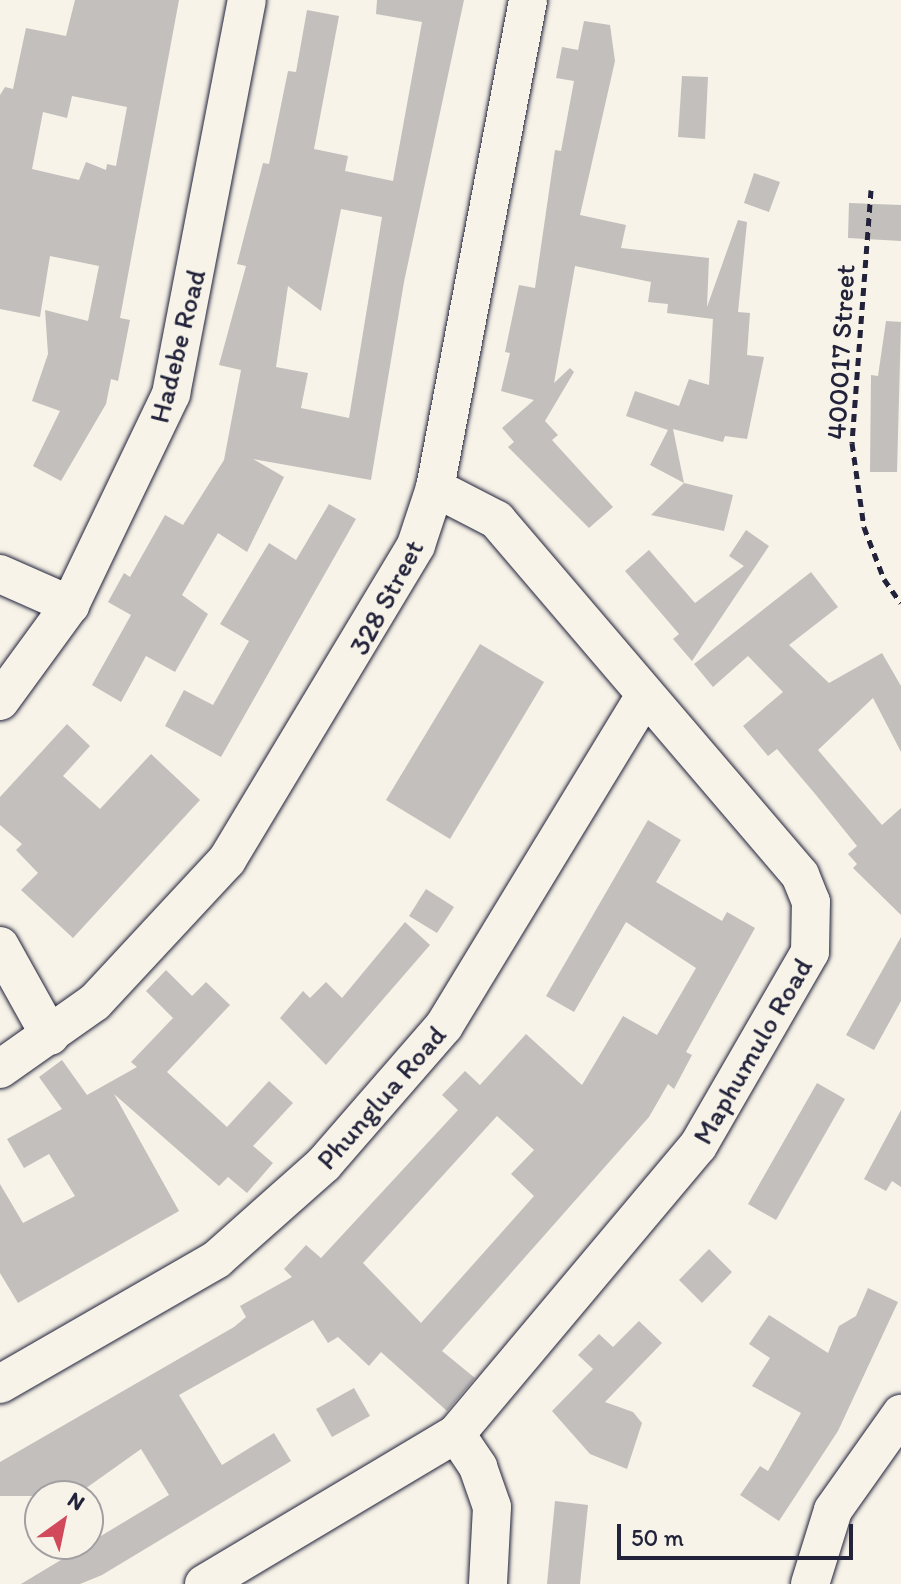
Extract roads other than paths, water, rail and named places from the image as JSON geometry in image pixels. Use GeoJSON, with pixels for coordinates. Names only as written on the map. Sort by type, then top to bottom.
{"type":"FeatureCollection","features":[{"type":"Feature","properties":{"kind":"street","name":"Hadebe Road"},"geometry":{"type":"LineString","coordinates":[[0,701],[70,605],[171,394],[247,0]]}},
{"type":"Feature","properties":{"kind":"street","name":"328 Street"},"geometry":{"type":"LineString","coordinates":[[0,1069],[50,1036],[155,943],[227,860],[370,630],[416,545],[435,488],[528,0]]}},
{"type":"Feature","properties":{"kind":"street","name":"Maphumulo Road"},"geometry":{"type":"LineString","coordinates":[[204,1584],[456,1434],[698,1146],[741,1081],[810,952],[811,902],[800,875],[497,520],[435,488]]}},
{"type":"Feature","properties":{"kind":"street"},"geometry":{"type":"LineString","coordinates":[[0,574],[70,605]]}},
{"type":"Feature","properties":{"kind":"street","name":"Phunglua Road"},"geometry":{"type":"LineString","coordinates":[[0,1384],[217,1259],[324,1164],[444,1026],[645,696]]}},
{"type":"Feature","properties":{"kind":"street"},"geometry":{"type":"LineString","coordinates":[[0,946],[50,1036]]}},
{"type":"Feature","properties":{"kind":"street"},"geometry":{"type":"LineString","coordinates":[[810,1584],[833,1510],[901,1414]]}},
{"type":"Feature","properties":{"kind":"street"},"geometry":{"type":"LineString","coordinates":[[456,1434],[478,1467],[492,1507],[488,1584]]}}]}
